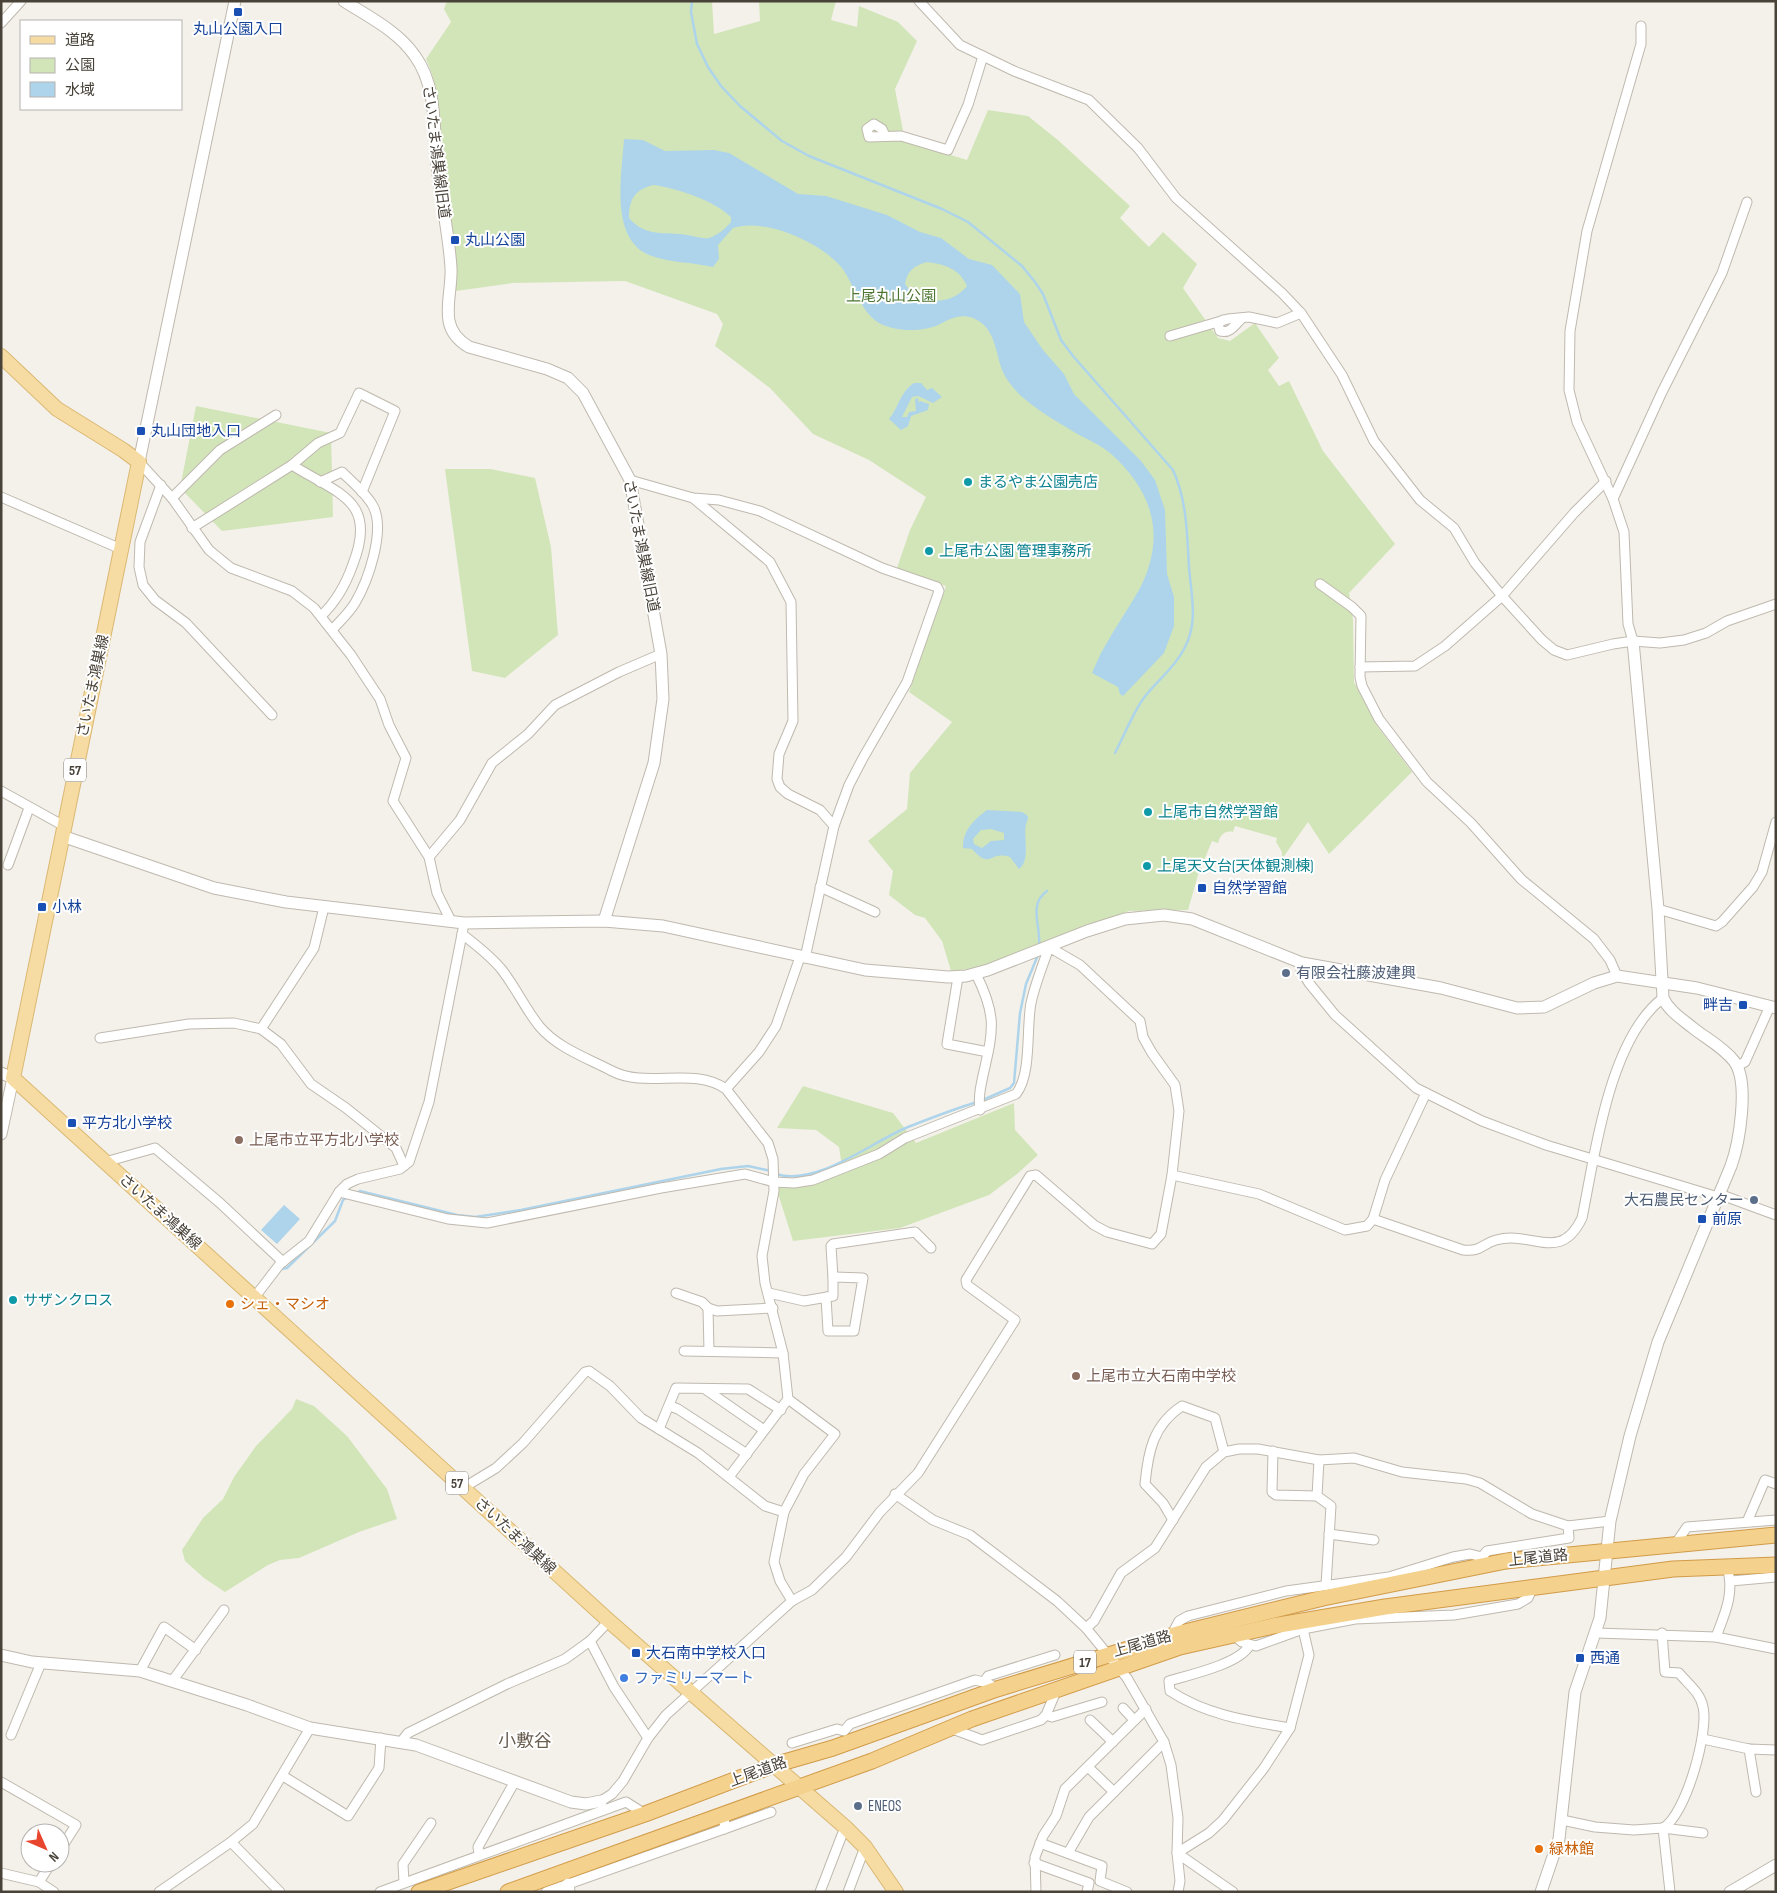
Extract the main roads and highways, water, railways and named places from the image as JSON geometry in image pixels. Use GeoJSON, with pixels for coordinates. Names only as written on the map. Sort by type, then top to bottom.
{"type":"FeatureCollection","features":[{"type":"Feature","properties":{"kind":"highway","name":"上尾道路"},"geometry":{"type":"LineString","coordinates":[[419,1892],[645,1814],[774,1765],[833,1748],[991,1686],[1171,1636],[1323,1598],[1484,1561],[1776,1534]]}},
{"type":"Feature","properties":{"kind":"highway","name":"上尾道路"},"geometry":{"type":"LineString","coordinates":[[516,1891],[725,1821],[801,1787],[872,1761],[949,1728],[1180,1647],[1348,1613],[1605,1577],[1673,1569],[1729,1574],[1776,1564]]}},
{"type":"Feature","properties":{"kind":"main road","name":"さいたま鴻巣線"},"geometry":{"type":"LineString","coordinates":[[1,356],[57,410],[123,450],[139,462],[63,831],[7,1075],[105,1162],[609,1622],[845,1827],[865,1847],[896,1892]]}},
{"type":"Feature","properties":{"kind":"water"},"geometry":{"type":"Polygon","coordinates":[[[624,139],[643,140],[665,151],[714,150],[729,153],[798,194],[826,196],[887,215],[920,232],[941,238],[969,259],[992,265],[1020,294],[1024,322],[1043,350],[1064,374],[1074,394],[1141,461],[1155,480],[1165,510],[1167,574],[1174,597],[1174,626],[1164,653],[1123,696],[1120,694],[1118,687],[1092,673],[1103,649],[1140,588],[1153,550],[1151,514],[1136,482],[1124,467],[1106,450],[1074,432],[1021,396],[1005,375],[1000,365],[994,341],[981,322],[973,318],[959,316],[924,329],[909,330],[885,326],[872,318],[862,305],[842,268],[833,259],[807,241],[776,229],[760,226],[733,228],[718,245],[719,259],[713,267],[656,258],[636,247],[628,234],[623,220],[621,203],[620,186],[624,139]],[[654,185],[638,192],[630,205],[629,218],[642,229],[656,233],[709,238],[719,233],[731,222],[731,217],[724,211],[705,200],[685,192],[654,185]],[[927,262],[912,269],[906,279],[905,284],[919,296],[927,300],[944,300],[960,293],[967,286],[960,275],[951,268],[927,262]]]}},
{"type":"Feature","properties":{"kind":"water"},"geometry":{"type":"Polygon","coordinates":[[[914,383],[921,383],[927,390],[932,388],[942,397],[933,403],[918,396],[912,397],[902,417],[907,417],[909,412],[916,411],[915,399],[918,398],[919,403],[920,401],[929,404],[928,410],[911,416],[908,426],[901,430],[889,419],[903,395],[914,383]]]}},
{"type":"Feature","properties":{"kind":"water"},"geometry":{"type":"Polygon","coordinates":[[[987,810],[1022,812],[1028,816],[1025,829],[1025,860],[1019,869],[1010,857],[998,856],[983,859],[972,849],[963,848],[966,832],[987,810]],[[991,829],[981,830],[973,839],[974,844],[982,848],[991,841],[1004,840],[1004,833],[991,829]]]}},
{"type":"Feature","properties":{"kind":"water"},"geometry":{"type":"Polygon","coordinates":[[[284,1205],[300,1219],[277,1244],[261,1230],[284,1205]]]}},
{"type":"Feature","properties":{"kind":"waterway"},"geometry":{"type":"LineString","coordinates":[[692,1],[691,12],[697,44],[708,67],[721,86],[740,106],[782,141],[809,156],[942,209],[968,222],[1022,266],[1043,294],[1061,340],[1173,470],[1178,482],[1186,517],[1193,608],[1189,639],[1180,656],[1139,705],[1115,753]]}},
{"type":"Feature","properties":{"kind":"waterway"},"geometry":{"type":"LineString","coordinates":[[1039,945],[1038,902],[1047,891]]}},
{"type":"Feature","properties":{"kind":"waterway"},"geometry":{"type":"LineString","coordinates":[[983,1100],[1010,1088],[1014,1083],[1020,1013],[1026,984],[1038,955]]}},
{"type":"Feature","properties":{"kind":"waterway"},"geometry":{"type":"LineString","coordinates":[[776,1174],[792,1176],[826,1169],[908,1127],[977,1102]]}},
{"type":"Feature","properties":{"kind":"waterway"},"geometry":{"type":"LineString","coordinates":[[356,1194],[360,1191],[457,1215],[475,1217],[521,1210],[721,1169],[748,1166],[771,1171]]}},
{"type":"Feature","properties":{"kind":"waterway"},"geometry":{"type":"LineString","coordinates":[[281,1269],[287,1268],[335,1221],[343,1200],[348,1197]]}},
{"type":"Feature","properties":{"kind":"place","name":"丸山公園入口"},"geometry":{"type":"Point","coordinates":[238,12]}},
{"type":"Feature","properties":{"kind":"place","name":"丸山公園"},"geometry":{"type":"Point","coordinates":[455,240]}},
{"type":"Feature","properties":{"kind":"place","name":"丸山団地入口"},"geometry":{"type":"Point","coordinates":[141,431]}},
{"type":"Feature","properties":{"kind":"place","name":"まるやま公園売店"},"geometry":{"type":"Point","coordinates":[968,482]}},
{"type":"Feature","properties":{"kind":"place","name":"上尾市公園 管理事務所"},"geometry":{"type":"Point","coordinates":[929,551]}},
{"type":"Feature","properties":{"kind":"place","name":"上尾市自然学習館"},"geometry":{"type":"Point","coordinates":[1148,812]}},
{"type":"Feature","properties":{"kind":"place","name":"上尾天文台(天体観測棟)"},"geometry":{"type":"Point","coordinates":[1147,866]}},
{"type":"Feature","properties":{"kind":"place","name":"自然学習館"},"geometry":{"type":"Point","coordinates":[1202,888]}},
{"type":"Feature","properties":{"kind":"place","name":"小林"},"geometry":{"type":"Point","coordinates":[42,907]}},
{"type":"Feature","properties":{"kind":"place","name":"有限会社藤波建興"},"geometry":{"type":"Point","coordinates":[1286,973]}},
{"type":"Feature","properties":{"kind":"place","name":"畔吉"},"geometry":{"type":"Point","coordinates":[1743,1005]}},
{"type":"Feature","properties":{"kind":"place","name":"平方北小学校"},"geometry":{"type":"Point","coordinates":[72,1123]}},
{"type":"Feature","properties":{"kind":"place","name":"上尾市立平方北小学校"},"geometry":{"type":"Point","coordinates":[239,1140]}},
{"type":"Feature","properties":{"kind":"place","name":"大石農民センター"},"geometry":{"type":"Point","coordinates":[1754,1200]}},
{"type":"Feature","properties":{"kind":"place","name":"前原"},"geometry":{"type":"Point","coordinates":[1702,1219]}},
{"type":"Feature","properties":{"kind":"place","name":"サザンクロス"},"geometry":{"type":"Point","coordinates":[13,1300]}},
{"type":"Feature","properties":{"kind":"place","name":"シェ・マシオ"},"geometry":{"type":"Point","coordinates":[230,1304]}},
{"type":"Feature","properties":{"kind":"place","name":"上尾市立大石南中学校"},"geometry":{"type":"Point","coordinates":[1076,1376]}},
{"type":"Feature","properties":{"kind":"place","name":"大石南中学校入口"},"geometry":{"type":"Point","coordinates":[636,1653]}},
{"type":"Feature","properties":{"kind":"place","name":"西通"},"geometry":{"type":"Point","coordinates":[1580,1658]}},
{"type":"Feature","properties":{"kind":"place","name":"ファミリーマート"},"geometry":{"type":"Point","coordinates":[624,1678]}},
{"type":"Feature","properties":{"kind":"place","name":"ENEOS"},"geometry":{"type":"Point","coordinates":[858,1806]}},
{"type":"Feature","properties":{"kind":"place","name":"緑林館"},"geometry":{"type":"Point","coordinates":[1539,1849]}},
{"type":"Feature","properties":{"kind":"district","name":"小敷谷"},"geometry":{"type":"Point","coordinates":[525,1741]}},
{"type":"Feature","properties":{"kind":"park label","name":"上尾丸山公園"},"geometry":{"type":"Point","coordinates":[891,296]}}]}
